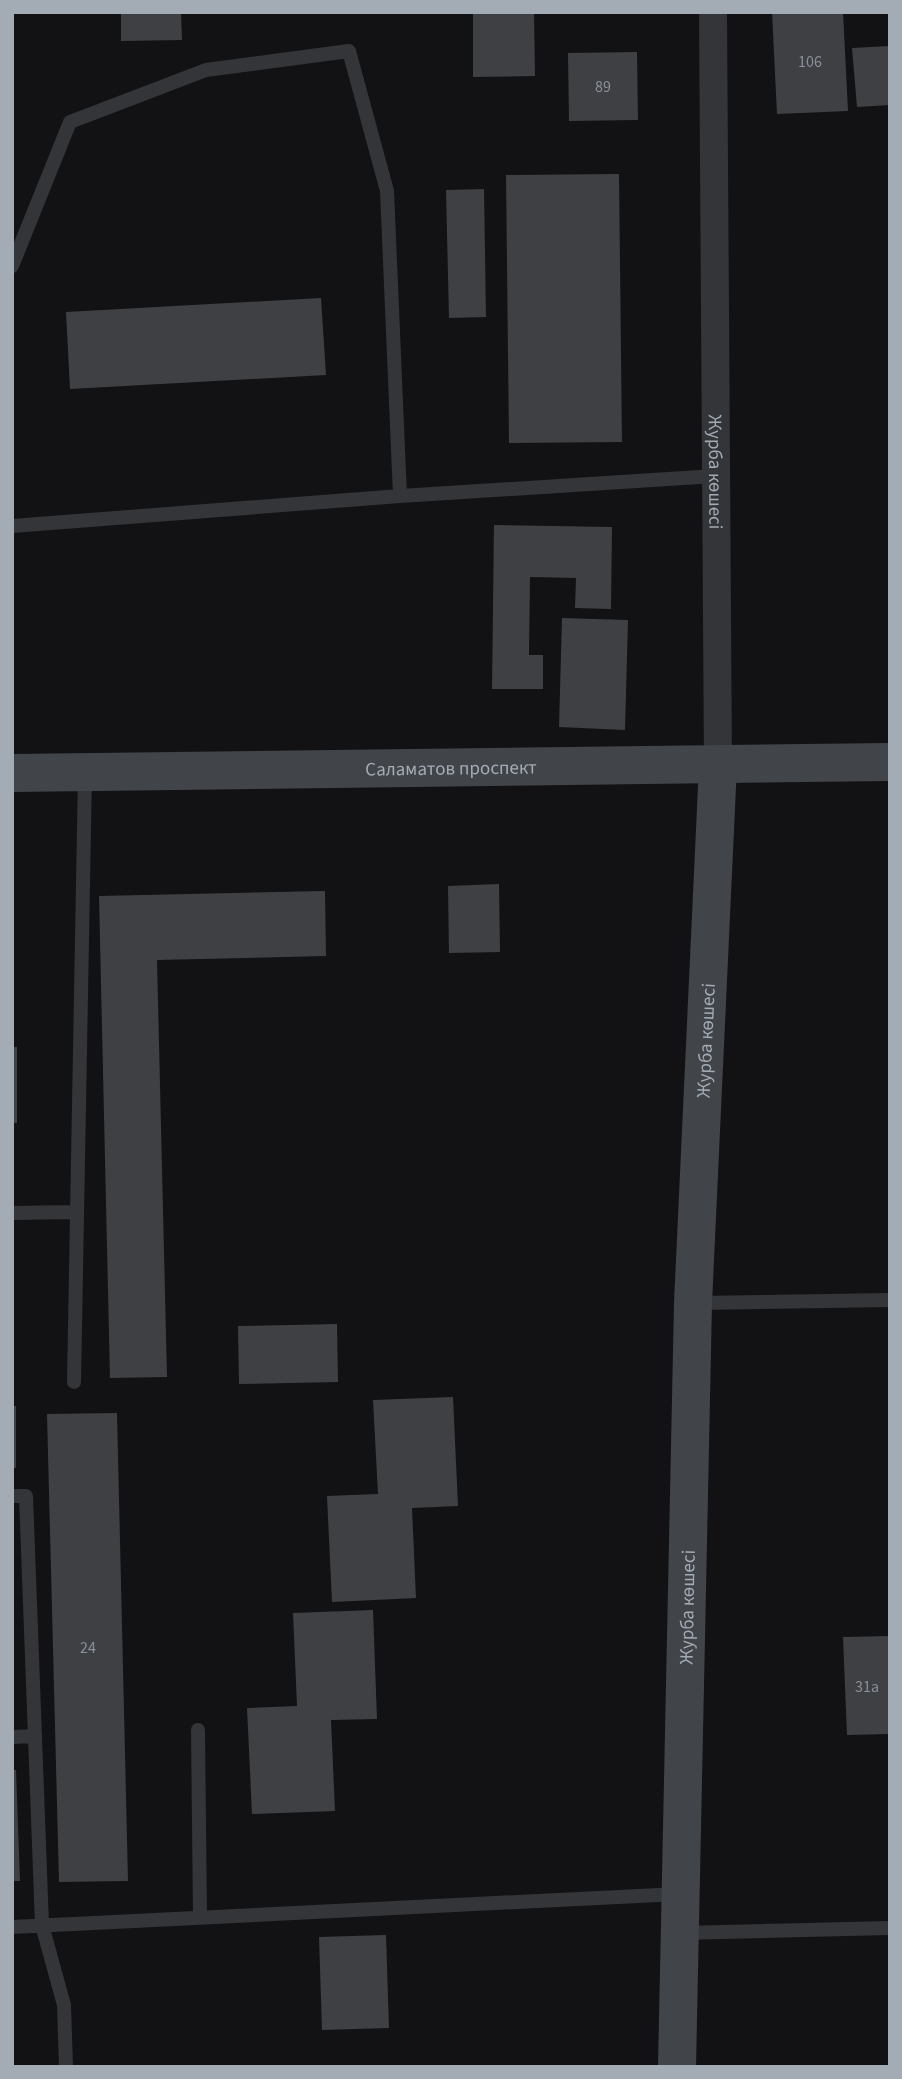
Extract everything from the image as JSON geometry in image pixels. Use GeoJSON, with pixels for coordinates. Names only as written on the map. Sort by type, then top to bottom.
{"type":"FeatureCollection","features":[{"type":"Feature","properties":{"kind":"street","name":"Журба көшесі"},"geometry":{"type":"LineString","coordinates":[[677,2067],[693,1303],[718,765],[713,12]]}},
{"type":"Feature","properties":{"kind":"street","name":"Саламатов проспект"},"geometry":{"type":"LineString","coordinates":[[12,773],[890,762]]}},
{"type":"Feature","properties":{"kind":"lane"},"geometry":{"type":"LineString","coordinates":[[12,266],[71,122],[206,70],[349,51],[387,191],[400,496]]}},
{"type":"Feature","properties":{"kind":"lane"},"geometry":{"type":"LineString","coordinates":[[12,526],[400,496],[715,476]]}},
{"type":"Feature","properties":{"kind":"lane"},"geometry":{"type":"LineString","coordinates":[[74,1382],[86,772]]}},
{"type":"Feature","properties":{"kind":"lane"},"geometry":{"type":"LineString","coordinates":[[12,1213],[77,1212]]}},
{"type":"Feature","properties":{"kind":"lane"},"geometry":{"type":"LineString","coordinates":[[693,1303],[890,1300]]}},
{"type":"Feature","properties":{"kind":"lane"},"geometry":{"type":"LineString","coordinates":[[12,1496],[26,1496],[42,1925],[64,2005],[66,2067]]}},
{"type":"Feature","properties":{"kind":"lane"},"geometry":{"type":"LineString","coordinates":[[198,1730],[200,1917]]}},
{"type":"Feature","properties":{"kind":"lane"},"geometry":{"type":"LineString","coordinates":[[12,1737],[35,1736]]}},
{"type":"Feature","properties":{"kind":"lane"},"geometry":{"type":"LineString","coordinates":[[12,1927],[680,1894]]}},
{"type":"Feature","properties":{"kind":"lane"},"geometry":{"type":"LineString","coordinates":[[679,1933],[890,1928]]}},
{"type":"Feature","properties":{"kind":"building"},"geometry":{"type":"Polygon","coordinates":[[[121,12],[181,12],[182,40],[121,41],[121,12]]]}},
{"type":"Feature","properties":{"kind":"building"},"geometry":{"type":"Polygon","coordinates":[[[473,12],[534,12],[535,76],[473,77],[473,12]]]}},
{"type":"Feature","properties":{"kind":"building"},"geometry":{"type":"Polygon","coordinates":[[[772,12],[843,12],[848,111],[777,114],[772,12]]]}},
{"type":"Feature","properties":{"kind":"building"},"geometry":{"type":"Polygon","coordinates":[[[890,46],[890,105],[857,107],[852,48],[890,46]]]}},
{"type":"Feature","properties":{"kind":"building"},"geometry":{"type":"Polygon","coordinates":[[[637,52],[638,120],[569,121],[568,53],[637,52]]]}},
{"type":"Feature","properties":{"kind":"building"},"geometry":{"type":"Polygon","coordinates":[[[619,174],[622,442],[509,443],[506,175],[619,174]]]}},
{"type":"Feature","properties":{"kind":"building"},"geometry":{"type":"Polygon","coordinates":[[[484,189],[486,317],[449,318],[446,190],[484,189]]]}},
{"type":"Feature","properties":{"kind":"building"},"geometry":{"type":"Polygon","coordinates":[[[321,298],[326,375],[70,389],[66,312],[321,298]]]}},
{"type":"Feature","properties":{"kind":"building"},"geometry":{"type":"Polygon","coordinates":[[[494,525],[612,527],[611,609],[575,608],[576,578],[530,577],[529,655],[543,655],[543,689],[492,689],[494,525]]]}},
{"type":"Feature","properties":{"kind":"building"},"geometry":{"type":"Polygon","coordinates":[[[562,618],[628,620],[625,730],[559,727],[562,618]]]}},
{"type":"Feature","properties":{"kind":"building"},"geometry":{"type":"Polygon","coordinates":[[[499,884],[500,952],[449,953],[448,886],[499,884]]]}},
{"type":"Feature","properties":{"kind":"building"},"geometry":{"type":"Polygon","coordinates":[[[325,891],[326,956],[157,960],[167,1377],[110,1378],[99,896],[325,891]]]}},
{"type":"Feature","properties":{"kind":"building"},"geometry":{"type":"Polygon","coordinates":[[[12,1047],[17,1047],[17,1123],[12,1123],[12,1047]]]}},
{"type":"Feature","properties":{"kind":"building"},"geometry":{"type":"Polygon","coordinates":[[[337,1324],[338,1382],[239,1384],[238,1326],[337,1324]]]}},
{"type":"Feature","properties":{"kind":"building"},"geometry":{"type":"Polygon","coordinates":[[[453,1397],[458,1506],[412,1508],[416,1598],[332,1602],[327,1496],[378,1494],[373,1400],[453,1397]]]}},
{"type":"Feature","properties":{"kind":"building"},"geometry":{"type":"Polygon","coordinates":[[[12,1406],[16,1406],[16,1468],[12,1468],[12,1406]]]}},
{"type":"Feature","properties":{"kind":"building"},"geometry":{"type":"Polygon","coordinates":[[[117,1413],[128,1881],[59,1882],[47,1414],[117,1413]]]}},
{"type":"Feature","properties":{"kind":"building"},"geometry":{"type":"Polygon","coordinates":[[[373,1610],[377,1719],[331,1720],[335,1811],[252,1814],[247,1708],[297,1706],[293,1613],[373,1610]]]}},
{"type":"Feature","properties":{"kind":"building"},"geometry":{"type":"Polygon","coordinates":[[[890,1636],[890,1734],[847,1735],[843,1637],[890,1636]]]}},
{"type":"Feature","properties":{"kind":"building"},"geometry":{"type":"Polygon","coordinates":[[[12,1770],[16,1770],[20,1881],[12,1881],[12,1770]]]}},
{"type":"Feature","properties":{"kind":"building"},"geometry":{"type":"Polygon","coordinates":[[[386,1935],[389,2028],[322,2030],[319,1937],[386,1935]]]}}]}
